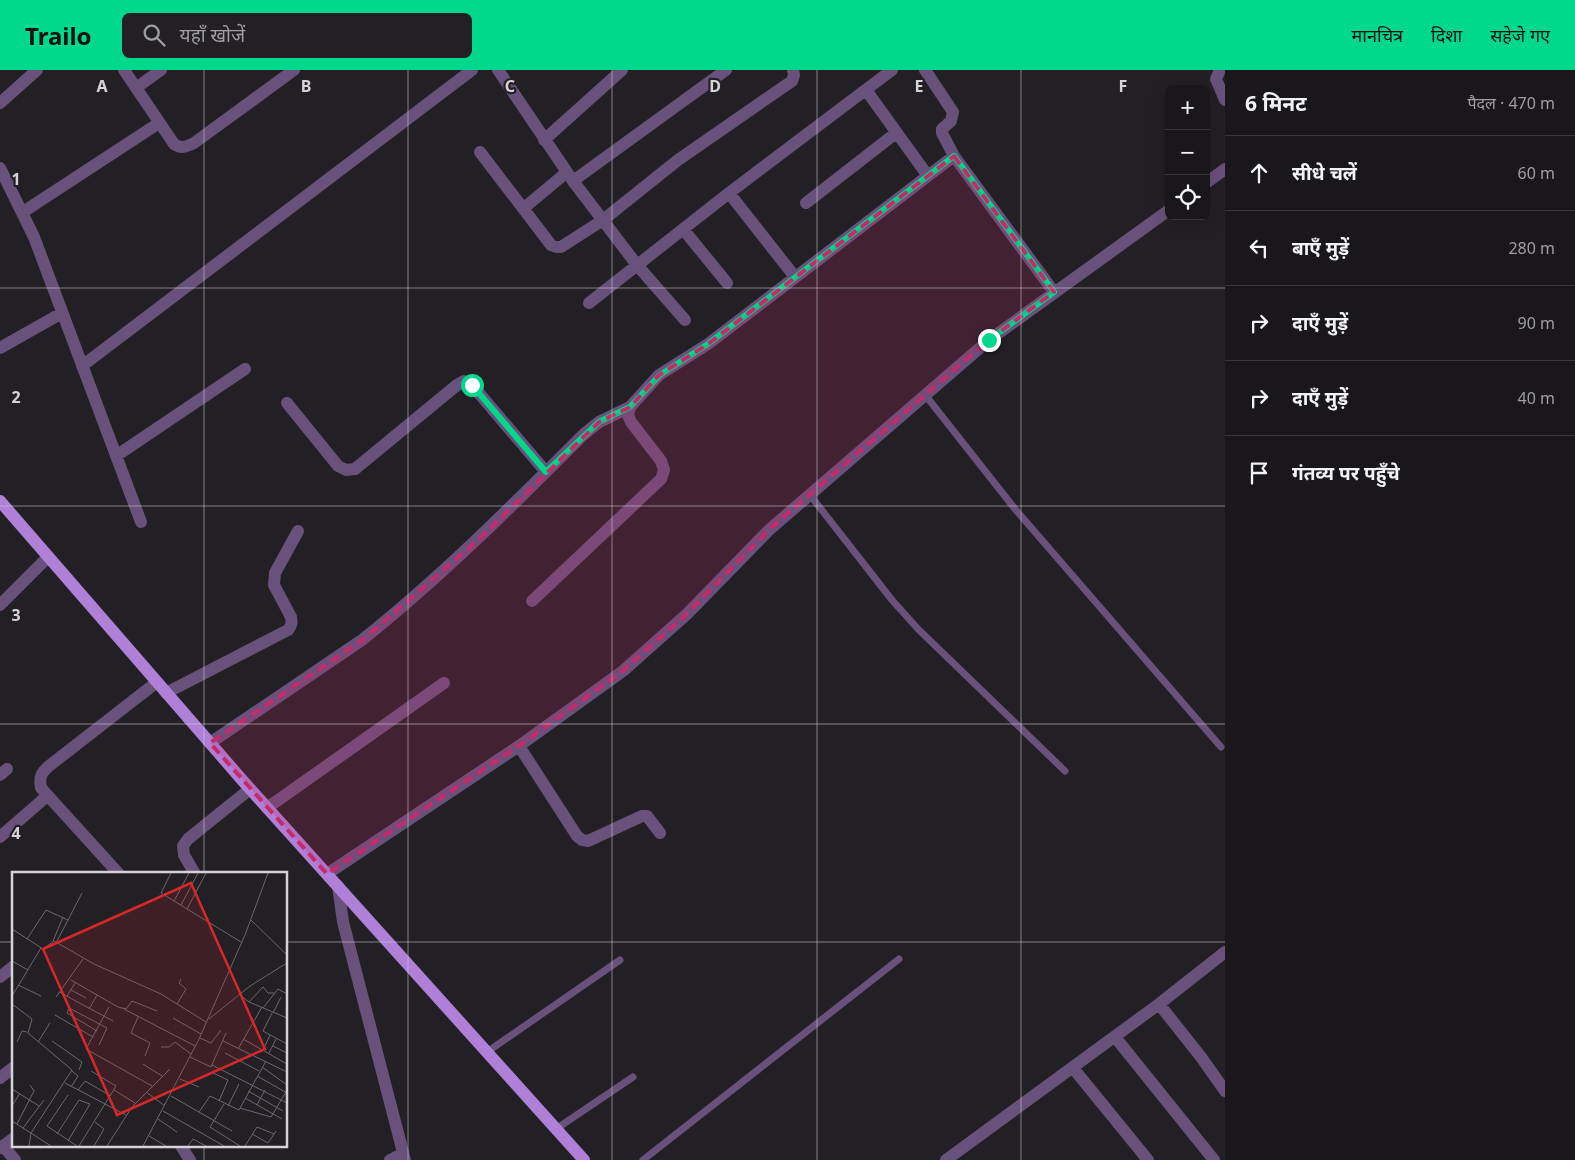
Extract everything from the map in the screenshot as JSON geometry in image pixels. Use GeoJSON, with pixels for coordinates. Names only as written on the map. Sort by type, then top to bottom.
{"type":"FeatureCollection","features":[{"type":"Feature","properties":{"kind":"main road"},"geometry":{"type":"LineString","coordinates":[[0,501],[250,789],[584,1160]]}},
{"type":"Feature","properties":{"kind":"street"},"geometry":{"type":"LineString","coordinates":[[0,102],[37,70]]}},
{"type":"Feature","properties":{"kind":"street"},"geometry":{"type":"LineString","coordinates":[[124,70],[174,144],[179,147],[194,144],[294,70]]}},
{"type":"Feature","properties":{"kind":"street"},"geometry":{"type":"LineString","coordinates":[[136,88],[161,70]]}},
{"type":"Feature","properties":{"kind":"street"},"geometry":{"type":"LineString","coordinates":[[82,366],[472,70]]}},
{"type":"Feature","properties":{"kind":"street"},"geometry":{"type":"LineString","coordinates":[[498,70],[544,140],[602,220],[637,265],[685,320]]}},
{"type":"Feature","properties":{"kind":"street"},"geometry":{"type":"LineString","coordinates":[[544,140],[622,70]]}},
{"type":"Feature","properties":{"kind":"street"},"geometry":{"type":"LineString","coordinates":[[524,208],[726,70]]}},
{"type":"Feature","properties":{"kind":"street"},"geometry":{"type":"LineString","coordinates":[[480,152],[551,244],[561,247],[602,220],[678,160],[792,81],[794,75],[792,70]]}},
{"type":"Feature","properties":{"kind":"street"},"geometry":{"type":"LineString","coordinates":[[589,303],[892,70]]}},
{"type":"Feature","properties":{"kind":"street"},"geometry":{"type":"LineString","coordinates":[[925,70],[953,112],[951,121],[942,129],[942,134],[954,156],[1054,292]]}},
{"type":"Feature","properties":{"kind":"street"},"geometry":{"type":"LineString","coordinates":[[1220,70],[1216,79],[1225,100]]}},
{"type":"Feature","properties":{"kind":"street"},"geometry":{"type":"LineString","coordinates":[[866,90],[928,176]]}},
{"type":"Feature","properties":{"kind":"street"},"geometry":{"type":"LineString","coordinates":[[22,212],[160,122]]}},
{"type":"Feature","properties":{"kind":"street"},"geometry":{"type":"LineString","coordinates":[[806,203],[896,134]]}},
{"type":"Feature","properties":{"kind":"street"},"geometry":{"type":"LineString","coordinates":[[210,743],[380,626],[478,540],[599,422],[630,407],[660,375],[708,344],[954,156]]}},
{"type":"Feature","properties":{"kind":"street"},"geometry":{"type":"LineString","coordinates":[[0,168],[34,237],[141,522]]}},
{"type":"Feature","properties":{"kind":"street"},"geometry":{"type":"LineString","coordinates":[[1210,180],[1224,171]]}},
{"type":"Feature","properties":{"kind":"street"},"geometry":{"type":"LineString","coordinates":[[729,194],[795,277]]}},
{"type":"Feature","properties":{"kind":"street"},"geometry":{"type":"LineString","coordinates":[[327,874],[519,746],[630,666],[687,614],[770,530],[989,340],[1165,213]]}},
{"type":"Feature","properties":{"kind":"street"},"geometry":{"type":"LineString","coordinates":[[683,229],[727,283]]}},
{"type":"Feature","properties":{"kind":"street"},"geometry":{"type":"LineString","coordinates":[[0,348],[62,313]]}},
{"type":"Feature","properties":{"kind":"street"},"geometry":{"type":"LineString","coordinates":[[116,456],[245,368]]}},
{"type":"Feature","properties":{"kind":"street"},"geometry":{"type":"LineString","coordinates":[[287,403],[338,466],[346,470],[354,470],[464,381],[472,385],[546,472]]}},
{"type":"Feature","properties":{"kind":"street"},"geometry":{"type":"LineString","coordinates":[[532,600],[661,478],[664,470],[661,461],[631,422],[628,415],[630,407]]}},
{"type":"Feature","properties":{"kind":"street"},"geometry":{"type":"LineString","coordinates":[[166,693],[288,630],[292,623],[291,617],[274,584],[274,579],[275,573],[298,531]]}},
{"type":"Feature","properties":{"kind":"street"},"geometry":{"type":"LineString","coordinates":[[0,605],[48,557]]}},
{"type":"Feature","properties":{"kind":"street"},"geometry":{"type":"LineString","coordinates":[[117,872],[47,796],[41,788],[39,779],[42,773],[157,682]]}},
{"type":"Feature","properties":{"kind":"street"},"geometry":{"type":"LineString","coordinates":[[267,808],[444,683]]}},
{"type":"Feature","properties":{"kind":"street"},"geometry":{"type":"LineString","coordinates":[[519,746],[577,836],[582,840],[588,841],[642,816],[650,818],[660,834]]}},
{"type":"Feature","properties":{"kind":"street"},"geometry":{"type":"LineString","coordinates":[[194,872],[184,855],[183,846],[188,839],[250,789]]}},
{"type":"Feature","properties":{"kind":"street"},"geometry":{"type":"LineString","coordinates":[[0,837],[47,796]]}},
{"type":"Feature","properties":{"kind":"street"},"geometry":{"type":"LineString","coordinates":[[338,886],[343,922],[388,1089],[404,1157],[390,1160]]}},
{"type":"Feature","properties":{"kind":"street"},"geometry":{"type":"LineString","coordinates":[[946,1160],[1159,1004],[1225,952]]}},
{"type":"Feature","properties":{"kind":"street"},"geometry":{"type":"LineString","coordinates":[[0,977],[12,968]]}},
{"type":"Feature","properties":{"kind":"street"},"geometry":{"type":"LineString","coordinates":[[1159,1004],[1225,1091]]}},
{"type":"Feature","properties":{"kind":"street"},"geometry":{"type":"LineString","coordinates":[[1116,1036],[1214,1160]]}},
{"type":"Feature","properties":{"kind":"street"},"geometry":{"type":"LineString","coordinates":[[1073,1068],[1148,1160]]}},
{"type":"Feature","properties":{"kind":"street"},"geometry":{"type":"LineString","coordinates":[[0,1078],[12,1069]]}},
{"type":"Feature","properties":{"kind":"street"},"geometry":{"type":"LineString","coordinates":[[12,1139],[1,1147],[14,1160]]}},
{"type":"Feature","properties":{"kind":"street"},"geometry":{"type":"LineString","coordinates":[[182,1148],[190,1160]]}},
{"type":"Feature","properties":{"kind":"lane"},"geometry":{"type":"LineString","coordinates":[[926,396],[1015,509],[1221,747]]}},
{"type":"Feature","properties":{"kind":"lane"},"geometry":{"type":"LineString","coordinates":[[810,495],[892,600],[918,629],[1065,771]]}},
{"type":"Feature","properties":{"kind":"lane"},"geometry":{"type":"LineString","coordinates":[[642,1160],[899,959]]}},
{"type":"Feature","properties":{"kind":"lane"},"geometry":{"type":"LineString","coordinates":[[486,1052],[620,960]]}},
{"type":"Feature","properties":{"kind":"lane"},"geometry":{"type":"LineString","coordinates":[[556,1129],[633,1076]]}},
{"type":"Feature","properties":{"kind":"highlighted area"},"geometry":{"type":"Polygon","coordinates":[[[954,156],[1054,292],[989,340],[769,530],[687,614],[623,671],[519,746],[327,874],[210,743],[362,640],[478,540],[599,422],[630,407],[659,375],[708,344],[954,156]]]}},
{"type":"Feature","properties":{"kind":"route"},"geometry":{"type":"LineString","coordinates":[[472,385],[546,472],[584,434],[599,422],[630,407],[670,367],[708,344],[954,156],[1054,292],[989,340]]}}]}
